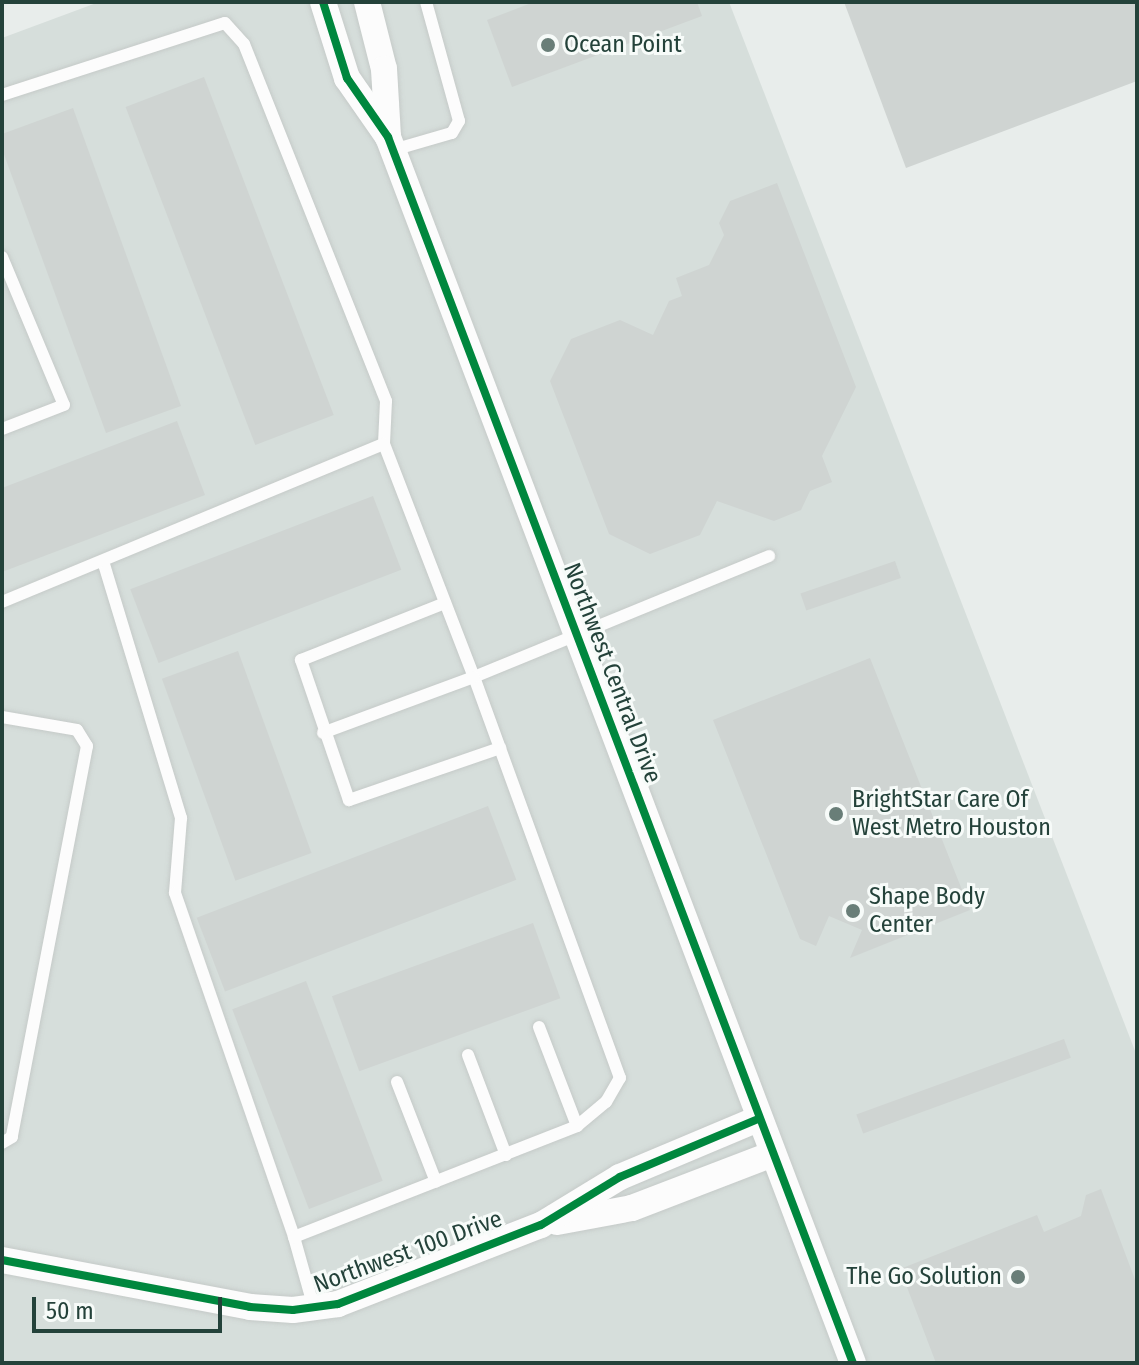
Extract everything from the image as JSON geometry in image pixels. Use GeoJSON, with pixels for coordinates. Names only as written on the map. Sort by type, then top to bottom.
{"type":"FeatureCollection","features":[{"type":"Feature","properties":{"kind":"street","name":"Northwest Central Drive"},"geometry":{"type":"LineString","coordinates":[[323,2],[347,78],[390,144],[853,1363]]}},
{"type":"Feature","properties":{"kind":"street","name":"Northwest Central Drive"},"geometry":{"type":"LineString","coordinates":[[367,2],[384,69],[390,144]]}},
{"type":"Feature","properties":{"kind":"street","name":"Northwest 100 Drive"},"geometry":{"type":"LineString","coordinates":[[2,1260],[250,1307],[314,1308],[361,1296],[541,1225],[620,1177],[758,1119]]}},
{"type":"Feature","properties":{"kind":"street","name":"Northwest 100 Drive"},"geometry":{"type":"LineString","coordinates":[[541,1225],[632,1208],[773,1154]]}},
{"type":"Feature","properties":{"kind":"lane"},"geometry":{"type":"LineString","coordinates":[[390,144],[452,133],[459,121],[426,2]]}},
{"type":"Feature","properties":{"kind":"lane"},"geometry":{"type":"LineString","coordinates":[[2,95],[225,23],[244,44],[386,401],[384,444],[474,677],[620,1078],[606,1102],[577,1126],[294,1237]]}},
{"type":"Feature","properties":{"kind":"lane"},"geometry":{"type":"LineString","coordinates":[[2,257],[64,405],[2,429]]}},
{"type":"Feature","properties":{"kind":"lane"},"geometry":{"type":"LineString","coordinates":[[2,602],[384,444]]}},
{"type":"Feature","properties":{"kind":"lane"},"geometry":{"type":"LineString","coordinates":[[323,733],[474,677],[769,556]]}},
{"type":"Feature","properties":{"kind":"lane"},"geometry":{"type":"LineString","coordinates":[[103,561],[181,818],[175,893],[294,1237],[314,1308]]}},
{"type":"Feature","properties":{"kind":"lane"},"geometry":{"type":"LineString","coordinates":[[445,603],[301,660],[323,733],[353,803],[500,748]]}},
{"type":"Feature","properties":{"kind":"lane"},"geometry":{"type":"LineString","coordinates":[[2,717],[77,730],[87,746],[12,1137],[2,1143]]}},
{"type":"Feature","properties":{"kind":"lane"},"geometry":{"type":"LineString","coordinates":[[539,1027],[577,1126]]}},
{"type":"Feature","properties":{"kind":"lane"},"geometry":{"type":"LineString","coordinates":[[468,1055],[506,1155]]}},
{"type":"Feature","properties":{"kind":"lane"},"geometry":{"type":"LineString","coordinates":[[397,1082],[436,1182]]}},
{"type":"Feature","properties":{"kind":"shaded area"},"geometry":{"type":"Polygon","coordinates":[[[99,2],[729,2],[1137,1056],[1137,1363],[2,1363],[2,38],[99,2]]]}},
{"type":"Feature","properties":{"kind":"building"},"geometry":{"type":"Polygon","coordinates":[[[534,2],[697,2],[702,16],[512,87],[487,20],[534,2]]]}},
{"type":"Feature","properties":{"kind":"building"},"geometry":{"type":"Polygon","coordinates":[[[844,2],[1137,2],[1137,81],[906,168],[844,2]]]}},
{"type":"Feature","properties":{"kind":"building"},"geometry":{"type":"Polygon","coordinates":[[[204,77],[334,415],[255,445],[126,107],[204,77]]]}},
{"type":"Feature","properties":{"kind":"building"},"geometry":{"type":"Polygon","coordinates":[[[73,108],[181,406],[106,433],[2,149],[2,134],[73,108]]]}},
{"type":"Feature","properties":{"kind":"building"},"geometry":{"type":"Polygon","coordinates":[[[777,183],[856,387],[822,456],[832,482],[810,491],[801,510],[774,521],[717,501],[700,535],[650,554],[609,534],[550,381],[571,339],[620,320],[653,335],[669,301],[682,296],[676,278],[709,265],[724,235],[719,223],[730,201],[777,183]]]}},
{"type":"Feature","properties":{"kind":"building"},"geometry":{"type":"Polygon","coordinates":[[[177,421],[205,495],[2,572],[2,488],[177,421]]]}},
{"type":"Feature","properties":{"kind":"building"},"geometry":{"type":"Polygon","coordinates":[[[373,496],[401,570],[159,663],[130,589],[373,496]]]}},
{"type":"Feature","properties":{"kind":"building"},"geometry":{"type":"Polygon","coordinates":[[[895,561],[901,578],[806,611],[800,594],[895,561]]]}},
{"type":"Feature","properties":{"kind":"building"},"geometry":{"type":"Polygon","coordinates":[[[238,651],[312,853],[235,881],[162,679],[238,651]]]}},
{"type":"Feature","properties":{"kind":"building"},"geometry":{"type":"Polygon","coordinates":[[[870,658],[970,910],[850,958],[862,930],[829,916],[816,946],[800,939],[713,720],[870,658]]]}},
{"type":"Feature","properties":{"kind":"building"},"geometry":{"type":"Polygon","coordinates":[[[488,806],[516,880],[225,992],[197,918],[488,806]]]}},
{"type":"Feature","properties":{"kind":"building"},"geometry":{"type":"Polygon","coordinates":[[[533,923],[560,998],[359,1071],[332,996],[533,923]]]}},
{"type":"Feature","properties":{"kind":"building"},"geometry":{"type":"Polygon","coordinates":[[[306,981],[383,1181],[309,1209],[232,1009],[306,981]]]}},
{"type":"Feature","properties":{"kind":"building"},"geometry":{"type":"Polygon","coordinates":[[[1064,1039],[1071,1058],[863,1133],[856,1115],[1064,1039]]]}},
{"type":"Feature","properties":{"kind":"building","name":"The Go Solution"},"geometry":{"type":"Polygon","coordinates":[[[1101,1189],[1137,1285],[1137,1363],[936,1363],[900,1269],[1037,1215],[1044,1232],[1081,1216],[1086,1195],[1101,1189]]]}},
{"type":"Feature","properties":{"kind":"cycle path"},"geometry":{"type":"LineString","coordinates":[[323,2],[347,78],[388,137],[853,1363]]}},
{"type":"Feature","properties":{"kind":"cycle path"},"geometry":{"type":"LineString","coordinates":[[2,1260],[250,1307],[293,1310],[338,1304],[541,1225],[620,1177],[758,1119]]}},
{"type":"Feature","properties":{"kind":"place","name":"Ocean Point"},"geometry":{"type":"Point","coordinates":[548,45]}},
{"type":"Feature","properties":{"kind":"place","name":"BrightStar Care Of West Metro Houston"},"geometry":{"type":"Point","coordinates":[836,814]}},
{"type":"Feature","properties":{"kind":"place","name":"Shape Body Center"},"geometry":{"type":"Point","coordinates":[853,911]}},
{"type":"Feature","properties":{"kind":"place","name":"The Go Solution"},"geometry":{"type":"Point","coordinates":[1018,1277]}}]}
